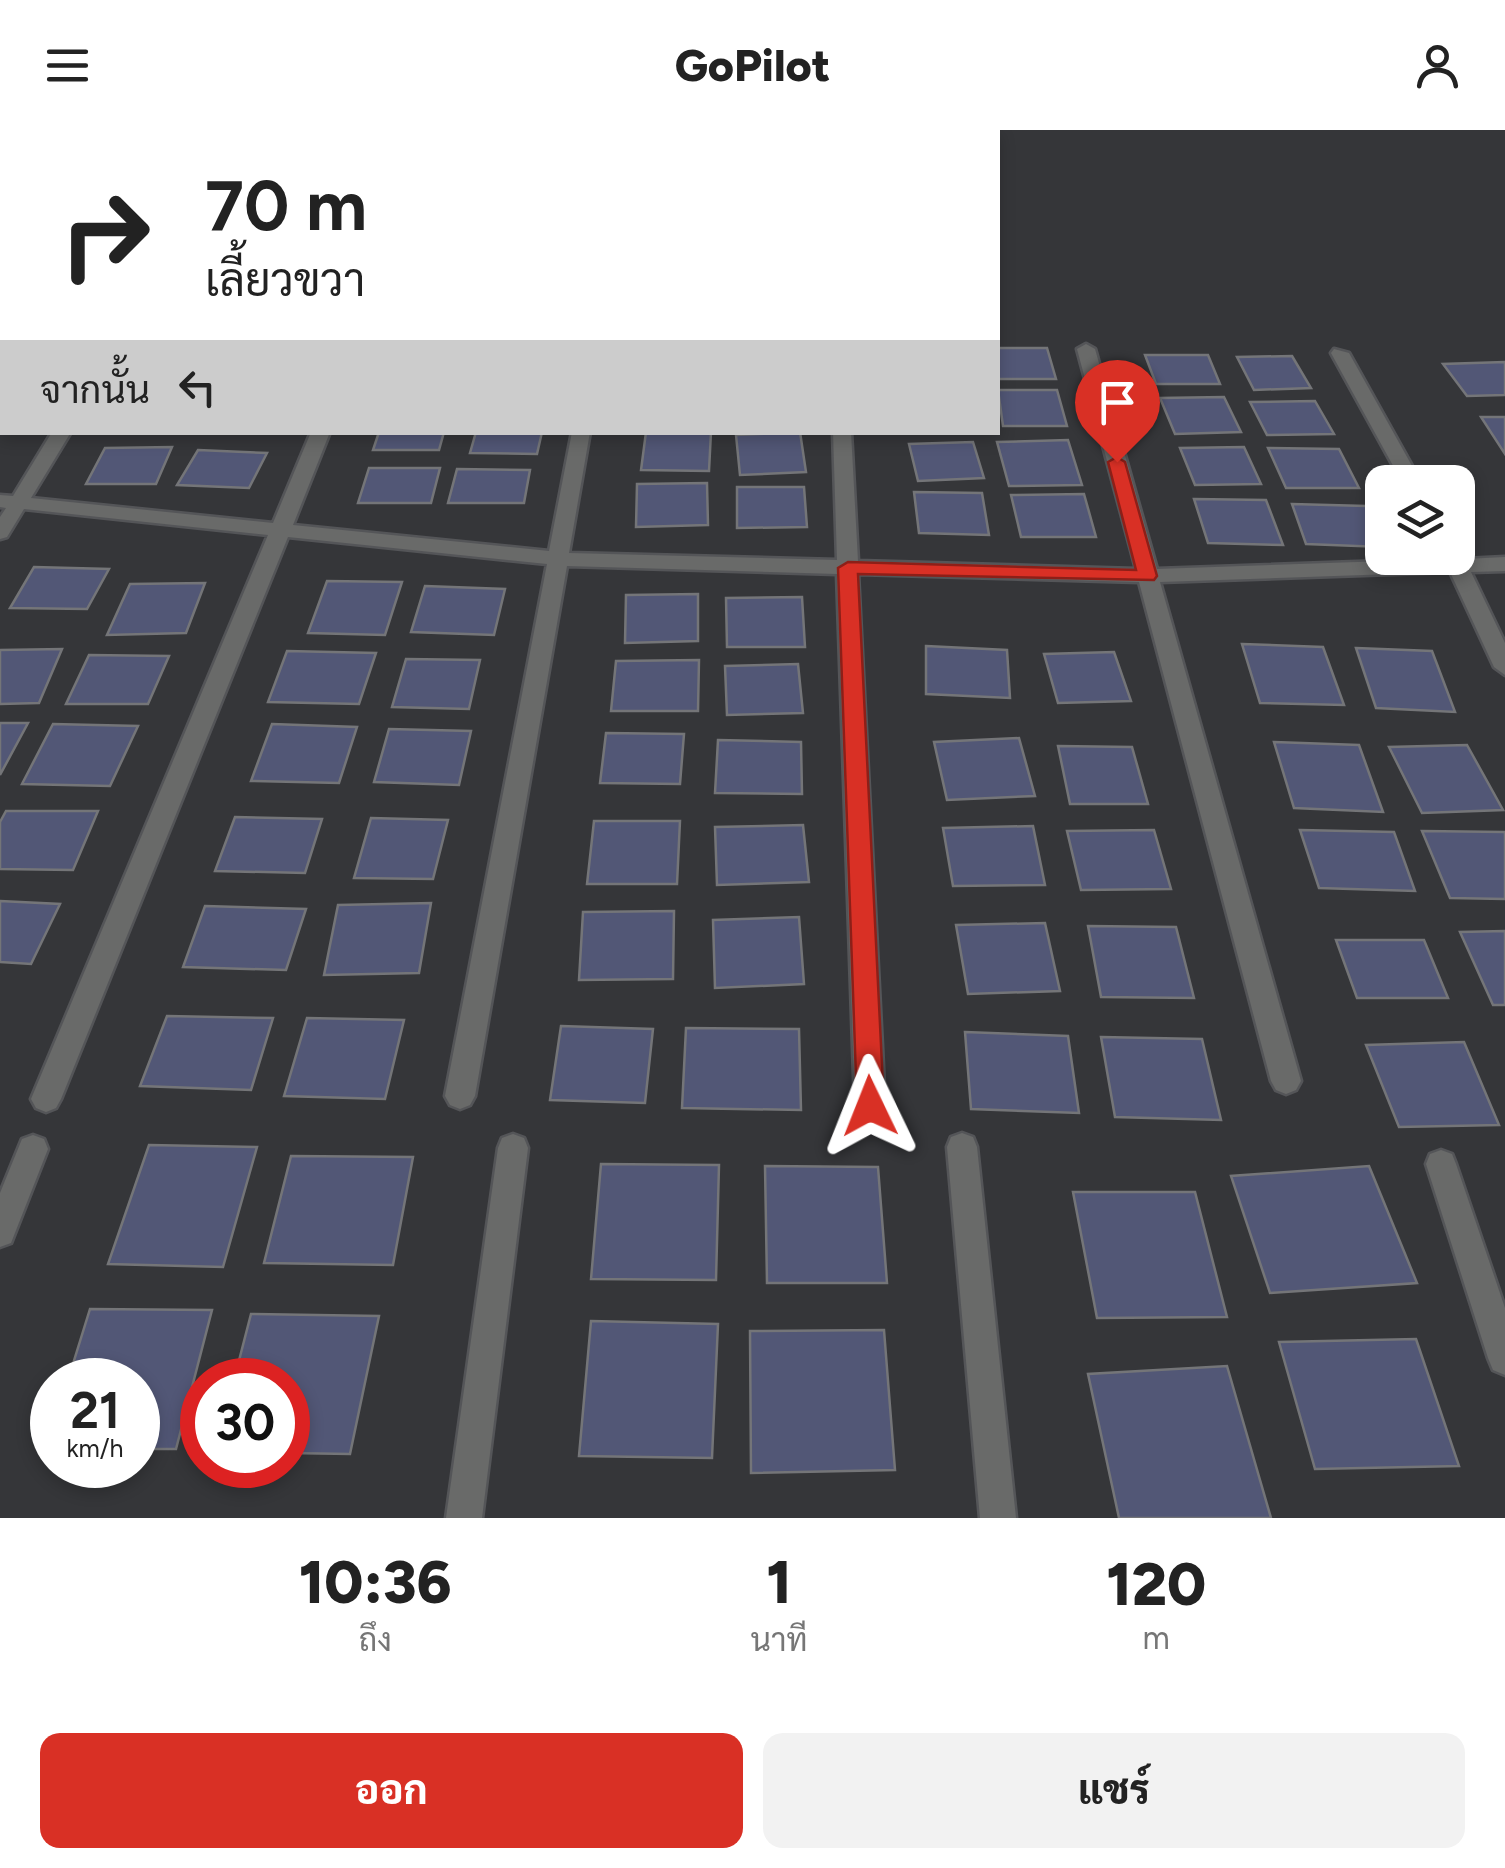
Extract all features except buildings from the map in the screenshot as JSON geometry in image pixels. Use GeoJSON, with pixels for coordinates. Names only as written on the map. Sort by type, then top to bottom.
{"type":"FeatureCollection","features":[{"type":"Feature","properties":{"kind":"street"},"geometry":{"type":"LineString","coordinates":[[1086,349],[1286,1081]]}},
{"type":"Feature","properties":{"kind":"street"},"geometry":{"type":"LineString","coordinates":[[1340,353],[1403,465]]}},
{"type":"Feature","properties":{"kind":"street"},"geometry":{"type":"LineString","coordinates":[[0,533],[9,502],[60,435]]}},
{"type":"Feature","properties":{"kind":"street"},"geometry":{"type":"LineString","coordinates":[[46,1098],[320,435]]}},
{"type":"Feature","properties":{"kind":"street"},"geometry":{"type":"LineString","coordinates":[[460,1096],[581,435]]}},
{"type":"Feature","properties":{"kind":"street"},"geometry":{"type":"LineString","coordinates":[[842,435],[870,1106]]}},
{"type":"Feature","properties":{"kind":"street"},"geometry":{"type":"LineString","coordinates":[[9,502],[560,560],[1147,576],[1365,565]]}},
{"type":"Feature","properties":{"kind":"street"},"geometry":{"type":"LineString","coordinates":[[1475,562],[1505,564]]}},
{"type":"Feature","properties":{"kind":"street"},"geometry":{"type":"LineString","coordinates":[[1463,575],[1505,666]]}},
{"type":"Feature","properties":{"kind":"street"},"geometry":{"type":"LineString","coordinates":[[962,1146],[998,1518]]}},
{"type":"Feature","properties":{"kind":"street"},"geometry":{"type":"LineString","coordinates":[[464,1518],[513,1148]]}},
{"type":"Feature","properties":{"kind":"street"},"geometry":{"type":"LineString","coordinates":[[0,1232],[33,1149]]}},
{"type":"Feature","properties":{"kind":"street"},"geometry":{"type":"LineString","coordinates":[[1441,1164],[1505,1358]]}},
{"type":"Feature","properties":{"kind":"route"},"geometry":{"type":"LineString","coordinates":[[870,1106],[848,568],[1147,576],[1117,462]]}}]}
